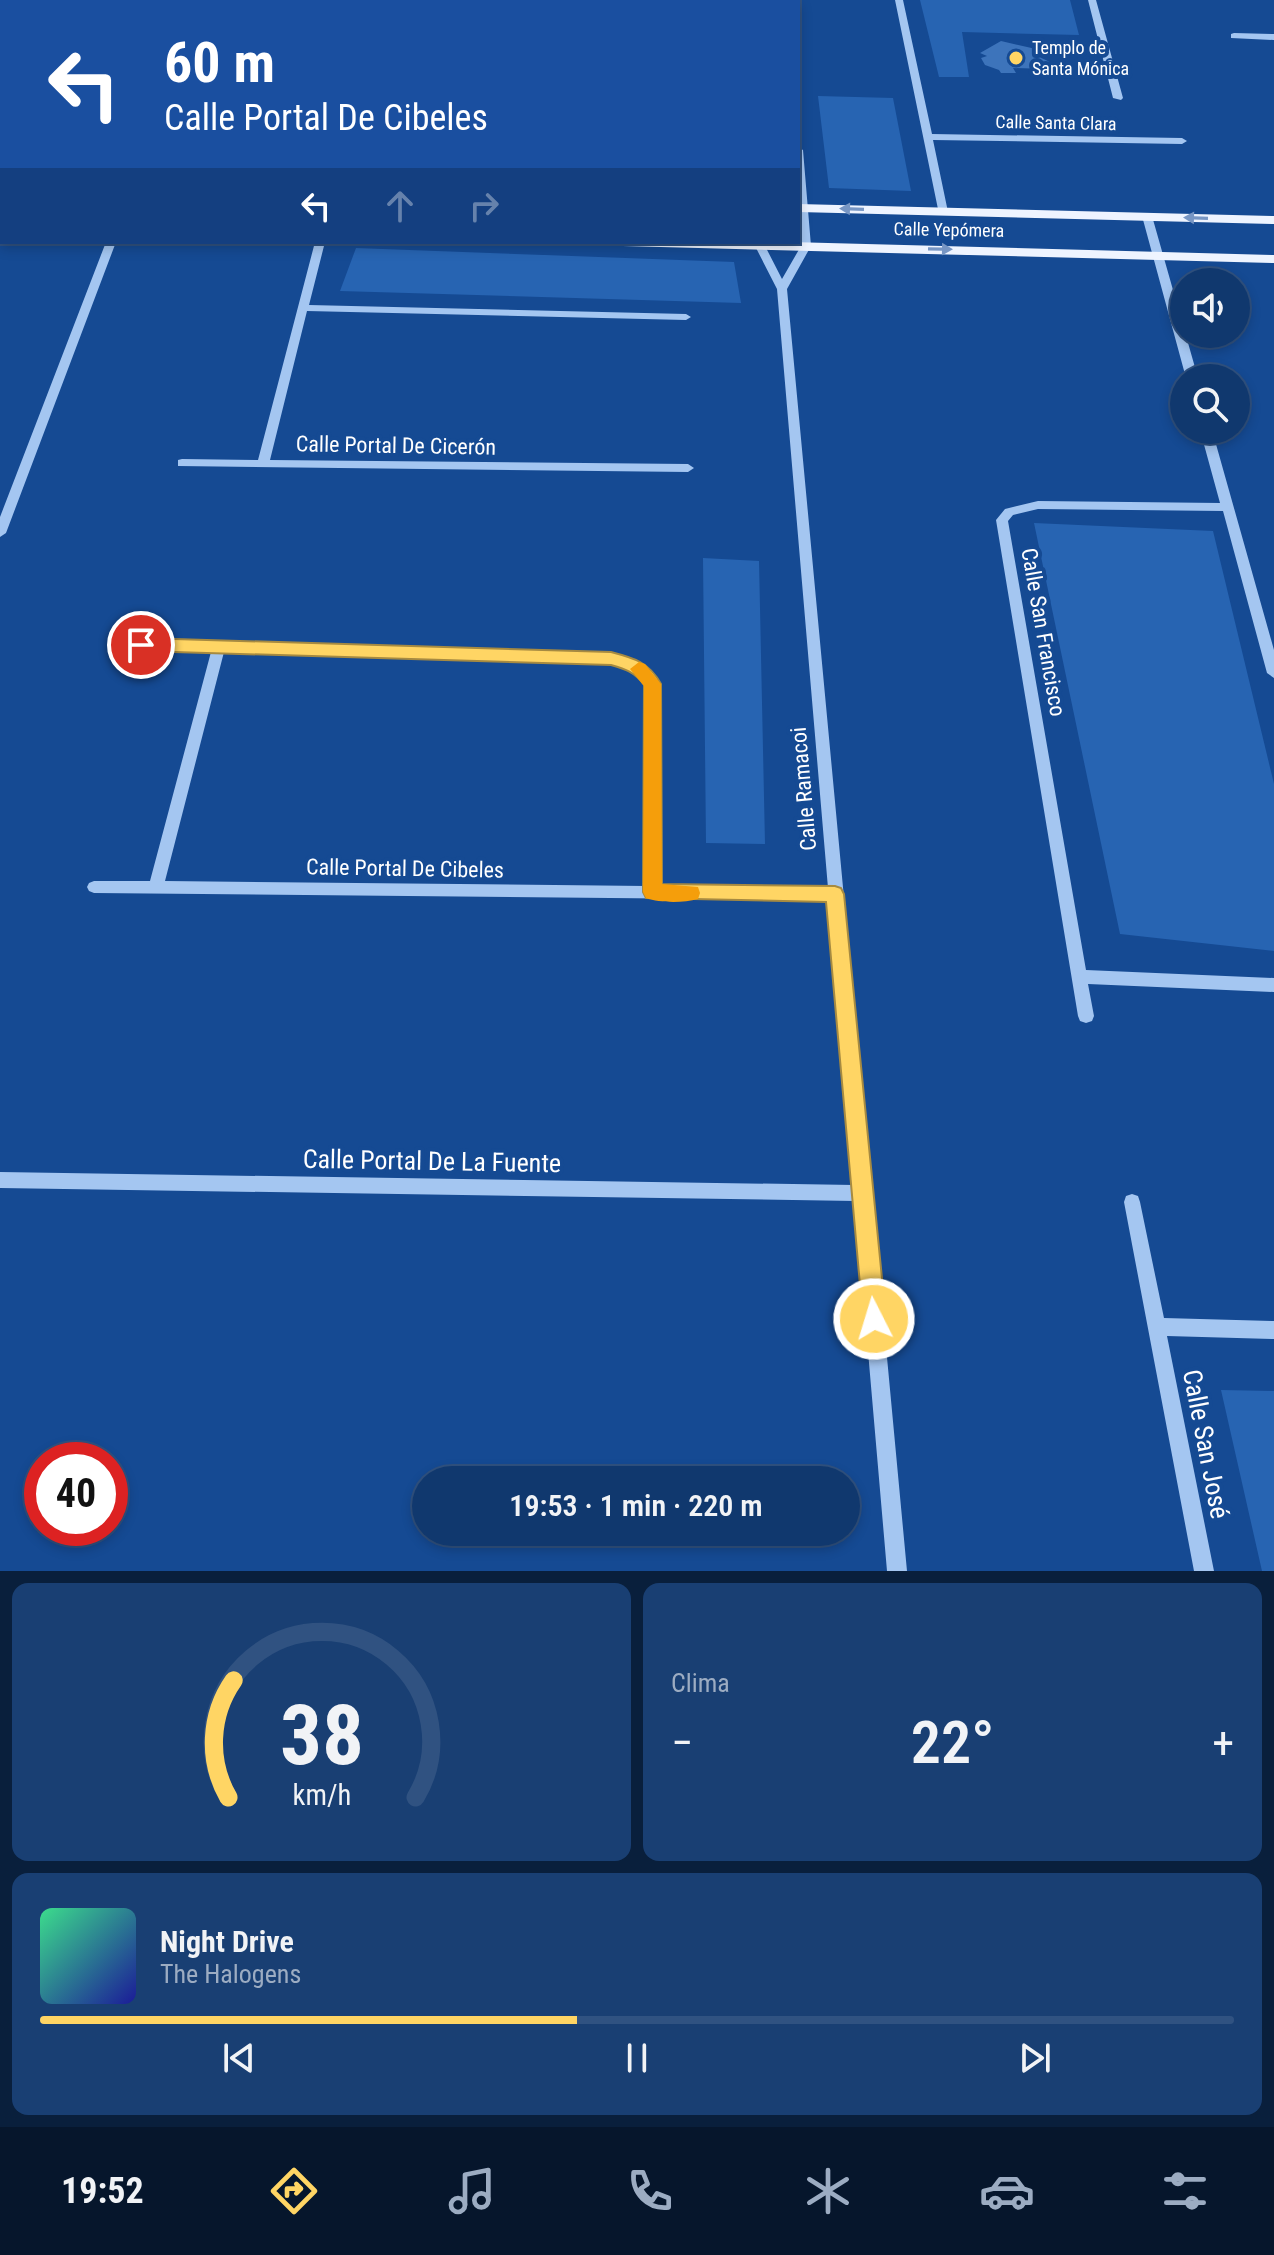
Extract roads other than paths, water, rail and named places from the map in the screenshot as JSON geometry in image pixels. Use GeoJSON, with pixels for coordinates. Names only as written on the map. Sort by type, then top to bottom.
{"type":"FeatureCollection","features":[{"type":"Feature","properties":{"kind":"main road","name":"Calle Yepómera"},"geometry":{"type":"LineString","coordinates":[[801,208],[1274,220]]}},
{"type":"Feature","properties":{"kind":"main road","name":"Calle Yepómera"},"geometry":{"type":"LineString","coordinates":[[758,244],[1274,259]]}},
{"type":"Feature","properties":{"kind":"street"},"geometry":{"type":"LineString","coordinates":[[899,0],[943,212]]}},
{"type":"Feature","properties":{"kind":"street","name":"Calle Santa Clara"},"geometry":{"type":"LineString","coordinates":[[1092,0],[1118,98]]}},
{"type":"Feature","properties":{"kind":"street"},"geometry":{"type":"LineString","coordinates":[[1234,36],[1274,37]]}},
{"type":"Feature","properties":{"kind":"street","name":"Calle Santa Clara"},"geometry":{"type":"LineString","coordinates":[[929,137],[1182,141]]}},
{"type":"Feature","properties":{"kind":"street"},"geometry":{"type":"LineString","coordinates":[[782,289],[806,246],[801,208]]}},
{"type":"Feature","properties":{"kind":"street"},"geometry":{"type":"LineString","coordinates":[[1147,216],[1188,364]]}},
{"type":"Feature","properties":{"kind":"street"},"geometry":{"type":"LineString","coordinates":[[0,533],[110,244]]}},
{"type":"Feature","properties":{"kind":"street","name":"Calle Portal De Cicerón"},"geometry":{"type":"LineString","coordinates":[[320,244],[263,463],[688,468]]}},
{"type":"Feature","properties":{"kind":"street","name":"Calle Ramacoi"},"geometry":{"type":"LineString","coordinates":[[758,244],[782,289],[897,1571]]}},
{"type":"Feature","properties":{"kind":"street"},"geometry":{"type":"LineString","coordinates":[[304,308],[686,317]]}},
{"type":"Feature","properties":{"kind":"street"},"geometry":{"type":"LineString","coordinates":[[1210,444],[1274,673]]}},
{"type":"Feature","properties":{"kind":"street"},"geometry":{"type":"LineString","coordinates":[[182,463],[263,463]]}},
{"type":"Feature","properties":{"kind":"street","name":"Calle San Francisco"},"geometry":{"type":"LineString","coordinates":[[1086,1016],[1002,520],[1009,512],[1038,505],[1227,507]]}},
{"type":"Feature","properties":{"kind":"street"},"geometry":{"type":"LineString","coordinates":[[115,644],[611,659],[632,664],[645,673],[652,684],[653,892]]}},
{"type":"Feature","properties":{"kind":"street"},"geometry":{"type":"LineString","coordinates":[[156,888],[219,646]]}},
{"type":"Feature","properties":{"kind":"street","name":"Calle Portal De Cibeles"},"geometry":{"type":"LineString","coordinates":[[94,887],[835,894]]}},
{"type":"Feature","properties":{"kind":"street"},"geometry":{"type":"LineString","coordinates":[[1081,977],[1274,985]]}},
{"type":"Feature","properties":{"kind":"street","name":"Calle Portal De La Fuente"},"geometry":{"type":"LineString","coordinates":[[0,1180],[863,1193]]}},
{"type":"Feature","properties":{"kind":"street","name":"Calle San José"},"geometry":{"type":"LineString","coordinates":[[1132,1202],[1204,1571]]}},
{"type":"Feature","properties":{"kind":"street"},"geometry":{"type":"LineString","coordinates":[[1156,1327],[1274,1330]]}},
{"type":"Feature","properties":{"kind":"place","name":"Templo de Santa Mónica"},"geometry":{"type":"Point","coordinates":[1016,58]}}]}
